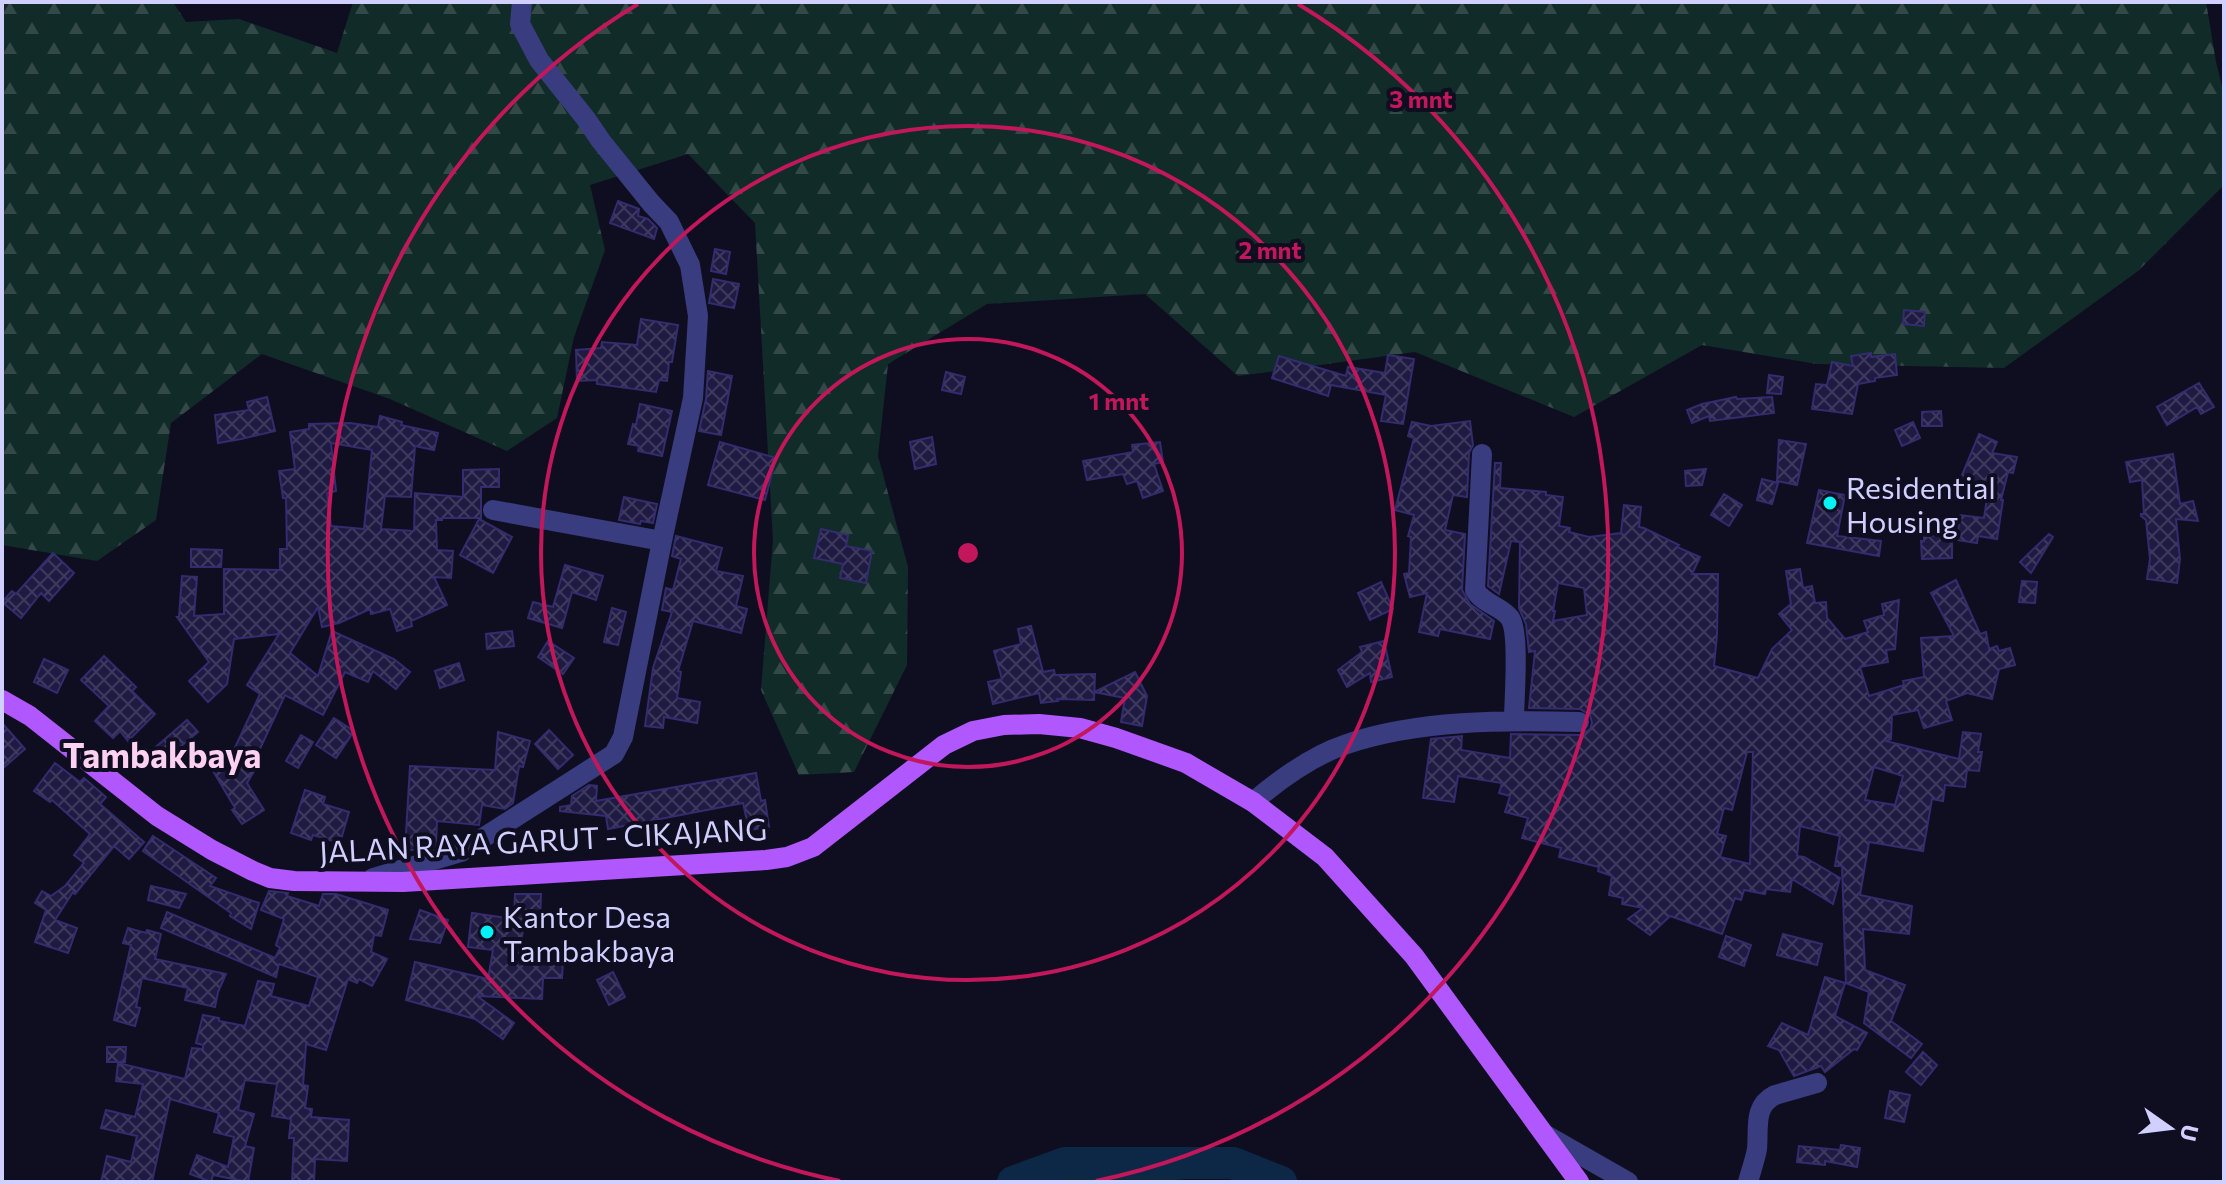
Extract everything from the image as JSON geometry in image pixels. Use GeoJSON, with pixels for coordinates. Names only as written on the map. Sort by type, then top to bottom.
{"type":"FeatureCollection","features":[{"type":"Feature","properties":{"kind":"main road","name":"JALAN RAYA GARUT - CIKAJANG"},"geometry":{"type":"LineString","coordinates":[[2,700],[30,716],[157,816],[253,871],[270,878],[294,881],[456,880],[787,857],[813,847],[944,745],[973,731],[1004,725],[1039,724],[1080,728],[1116,738],[1186,763],[1253,802],[1325,857],[1414,956],[1579,1182]]}},
{"type":"Feature","properties":{"kind":"street"},"geometry":{"type":"LineString","coordinates":[[353,883],[461,852],[614,754],[623,737],[693,398],[698,316],[690,265],[669,222],[539,60],[520,24],[522,2]]}},
{"type":"Feature","properties":{"kind":"street"},"geometry":{"type":"LineString","coordinates":[[1482,454],[1475,590],[1511,621],[1515,640],[1514,720]]}},
{"type":"Feature","properties":{"kind":"street"},"geometry":{"type":"LineString","coordinates":[[493,510],[662,541]]}},
{"type":"Feature","properties":{"kind":"street"},"geometry":{"type":"LineString","coordinates":[[1253,802],[1285,775],[1345,744],[1410,729],[1514,720],[1579,722]]}},
{"type":"Feature","properties":{"kind":"street"},"geometry":{"type":"LineString","coordinates":[[1748,1182],[1757,1149],[1760,1109],[1775,1095],[1817,1083]]}},
{"type":"Feature","properties":{"kind":"street"},"geometry":{"type":"LineString","coordinates":[[1544,1134],[1628,1182]]}},
{"type":"Feature","properties":{"kind":"green space"},"geometry":{"type":"Polygon","coordinates":[[[2,2],[173,2],[186,22],[239,19],[337,53],[353,2],[2206,2],[2224,94],[2224,185],[2138,271],[2004,368],[1817,364],[1702,345],[1574,417],[1415,352],[1238,376],[1145,294],[987,304],[888,364],[878,456],[908,567],[907,665],[854,772],[799,775],[761,690],[773,540],[755,223],[688,154],[590,185],[605,250],[574,337],[557,418],[507,451],[390,399],[262,354],[171,423],[156,520],[97,561],[2,545],[2,2]]]}},
{"type":"Feature","properties":{"kind":"green space"},"geometry":{"type":"Polygon","coordinates":[[[1060,1176],[1140,1176],[1210,1182],[1045,1182],[1060,1176]]]}},
{"type":"Feature","properties":{"kind":"building"},"geometry":{"type":"Polygon","coordinates":[[[618,201],[639,209],[638,216],[648,219],[657,228],[654,239],[610,223],[618,201]]]}},
{"type":"Feature","properties":{"kind":"building"},"geometry":{"type":"Polygon","coordinates":[[[715,249],[730,252],[726,274],[711,271],[715,249]]]}},
{"type":"Feature","properties":{"kind":"building"},"geometry":{"type":"Polygon","coordinates":[[[713,279],[739,284],[734,308],[709,303],[713,279]]]}},
{"type":"Feature","properties":{"kind":"building"},"geometry":{"type":"Polygon","coordinates":[[[1904,310],[1925,312],[1924,326],[1903,324],[1904,310]]]}},
{"type":"Feature","properties":{"kind":"building"},"geometry":{"type":"Polygon","coordinates":[[[641,319],[678,325],[667,381],[659,380],[656,392],[597,384],[597,380],[577,381],[576,350],[601,348],[602,342],[637,345],[641,319]]]}},
{"type":"Feature","properties":{"kind":"building"},"geometry":{"type":"Polygon","coordinates":[[[1871,353],[1871,357],[1895,354],[1897,375],[1858,384],[1852,414],[1812,409],[1816,384],[1827,385],[1832,362],[1853,366],[1851,356],[1871,353]]]}},
{"type":"Feature","properties":{"kind":"building"},"geometry":{"type":"Polygon","coordinates":[[[1388,355],[1414,359],[1403,424],[1381,421],[1386,395],[1331,385],[1328,396],[1272,378],[1279,356],[1346,376],[1348,367],[1385,373],[1388,355]]]}},
{"type":"Feature","properties":{"kind":"building"},"geometry":{"type":"Polygon","coordinates":[[[708,371],[732,376],[721,435],[699,431],[708,371]]]}},
{"type":"Feature","properties":{"kind":"building"},"geometry":{"type":"Polygon","coordinates":[[[946,372],[965,377],[961,394],[942,390],[946,372]]]}},
{"type":"Feature","properties":{"kind":"building"},"geometry":{"type":"Polygon","coordinates":[[[1769,375],[1783,377],[1781,394],[1767,393],[1769,375]]]}},
{"type":"Feature","properties":{"kind":"building"},"geometry":{"type":"Polygon","coordinates":[[[2199,383],[2214,407],[2201,414],[2197,407],[2167,425],[2157,407],[2199,383]]]}},
{"type":"Feature","properties":{"kind":"building"},"geometry":{"type":"Polygon","coordinates":[[[267,397],[275,431],[218,443],[215,415],[249,410],[247,402],[267,397]]]}},
{"type":"Feature","properties":{"kind":"building"},"geometry":{"type":"Polygon","coordinates":[[[1736,397],[1772,397],[1774,413],[1710,421],[1709,416],[1692,423],[1687,410],[1736,397]]]}},
{"type":"Feature","properties":{"kind":"building"},"geometry":{"type":"Polygon","coordinates":[[[640,404],[672,411],[662,456],[638,451],[639,446],[628,444],[640,404]]]}},
{"type":"Feature","properties":{"kind":"building"},"geometry":{"type":"Polygon","coordinates":[[[1941,411],[1942,426],[1922,426],[1922,412],[1941,411]]]}},
{"type":"Feature","properties":{"kind":"building"},"geometry":{"type":"Polygon","coordinates":[[[380,416],[402,422],[401,425],[438,433],[434,450],[415,446],[411,497],[385,496],[381,529],[414,531],[415,493],[463,497],[463,470],[499,469],[499,487],[481,487],[481,518],[436,520],[437,550],[453,551],[451,578],[434,577],[447,605],[411,621],[412,626],[397,631],[390,609],[371,614],[370,609],[322,627],[318,607],[290,653],[318,676],[332,631],[394,659],[410,672],[396,689],[373,671],[368,682],[345,672],[323,715],[285,695],[247,783],[264,810],[242,824],[213,771],[231,756],[260,694],[247,685],[279,634],[234,639],[227,684],[208,702],[189,681],[209,662],[177,617],[182,576],[197,577],[194,616],[224,614],[224,569],[280,570],[280,549],[287,549],[286,498],[283,498],[279,471],[295,469],[290,432],[309,429],[309,424],[350,423],[378,427],[380,416]],[[331,443],[336,491],[327,493],[331,526],[364,529],[372,450],[331,443]]]}},
{"type":"Feature","properties":{"kind":"building"},"geometry":{"type":"Polygon","coordinates":[[[1470,421],[1473,445],[1469,453],[1467,497],[1453,495],[1445,530],[1465,534],[1462,590],[1470,604],[1494,621],[1490,639],[1440,629],[1438,636],[1419,632],[1427,593],[1410,597],[1404,574],[1409,573],[1411,537],[1408,536],[1414,515],[1395,510],[1414,438],[1408,436],[1412,422],[1431,426],[1470,421]]]}},
{"type":"Feature","properties":{"kind":"building"},"geometry":{"type":"Polygon","coordinates":[[[1913,422],[1920,438],[1902,446],[1895,430],[1913,422]]]}},
{"type":"Feature","properties":{"kind":"building"},"geometry":{"type":"Polygon","coordinates":[[[1979,434],[1997,442],[1992,453],[2017,457],[2013,473],[2008,472],[2001,500],[1997,539],[1978,536],[1977,543],[1957,540],[1960,515],[1984,518],[1988,492],[1960,480],[1979,434]]]}},
{"type":"Feature","properties":{"kind":"building"},"geometry":{"type":"Polygon","coordinates":[[[932,437],[936,464],[915,469],[910,442],[932,437]]]}},
{"type":"Feature","properties":{"kind":"building"},"geometry":{"type":"Polygon","coordinates":[[[1779,440],[1806,444],[1797,485],[1777,481],[1779,440]]]}},
{"type":"Feature","properties":{"kind":"building"},"geometry":{"type":"Polygon","coordinates":[[[720,442],[776,458],[765,500],[708,485],[720,442]]]}},
{"type":"Feature","properties":{"kind":"building"},"geometry":{"type":"Polygon","coordinates":[[[1160,442],[1163,462],[1154,464],[1163,491],[1143,498],[1137,481],[1127,484],[1123,474],[1087,480],[1083,461],[1133,452],[1132,445],[1160,442]]]}},
{"type":"Feature","properties":{"kind":"building"},"geometry":{"type":"Polygon","coordinates":[[[2173,454],[2180,504],[2193,501],[2198,521],[2176,519],[2180,559],[2177,583],[2147,579],[2150,559],[2146,520],[2141,516],[2144,514],[2142,480],[2130,482],[2126,462],[2173,454]]]}},
{"type":"Feature","properties":{"kind":"building"},"geometry":{"type":"Polygon","coordinates":[[[1495,463],[1501,463],[1500,488],[1546,492],[1546,495],[1563,497],[1559,526],[1570,528],[1569,532],[1589,537],[1621,533],[1624,505],[1641,507],[1639,527],[1700,557],[1692,574],[1718,574],[1714,666],[1758,678],[1772,649],[1792,630],[1779,614],[1791,604],[1786,571],[1800,569],[1803,588],[1812,586],[1815,603],[1826,602],[1827,618],[1845,639],[1868,632],[1864,621],[1884,615],[1882,604],[1899,600],[1895,649],[1886,650],[1888,662],[1860,667],[1869,696],[1904,685],[1903,681],[1924,677],[1921,638],[1954,636],[1931,593],[1956,580],[1980,634],[1986,632],[1989,649],[1997,646],[1999,651],[2010,648],[2015,665],[1999,669],[1992,699],[1967,693],[1946,701],[1952,720],[1924,728],[1918,710],[1892,715],[1891,739],[1886,741],[1959,759],[1963,732],[1981,734],[1978,752],[1982,752],[1979,771],[1967,770],[1965,787],[1945,785],[1943,801],[1932,799],[1923,851],[1869,842],[1860,895],[1912,906],[1909,934],[1863,929],[1865,970],[1905,985],[1891,1021],[1922,1044],[1911,1058],[1864,1023],[1869,992],[1846,983],[1842,866],[1835,866],[1840,836],[1800,826],[1797,856],[1840,878],[1833,904],[1792,879],[1790,892],[1766,889],[1765,894],[1744,890],[1741,900],[1735,898],[1722,934],[1670,916],[1650,935],[1628,919],[1643,908],[1622,904],[1623,898],[1609,895],[1612,876],[1598,871],[1599,867],[1559,857],[1561,848],[1522,838],[1528,818],[1505,812],[1510,796],[1499,793],[1502,783],[1458,776],[1454,802],[1423,798],[1431,739],[1462,736],[1461,750],[1510,758],[1511,734],[1580,735],[1590,729],[1592,723],[1590,715],[1580,709],[1529,708],[1535,651],[1529,652],[1526,624],[1519,608],[1520,542],[1511,541],[1499,594],[1488,586],[1495,463]],[[1558,583],[1553,621],[1587,615],[1584,588],[1558,583]],[[1747,752],[1732,810],[1724,808],[1717,834],[1726,836],[1720,857],[1750,864],[1753,752],[1747,752]],[[1874,767],[1865,800],[1895,805],[1903,776],[1874,767]]]}},
{"type":"Feature","properties":{"kind":"building"},"geometry":{"type":"Polygon","coordinates":[[[1706,469],[1702,485],[1686,486],[1685,471],[1706,469]]]}},
{"type":"Feature","properties":{"kind":"building"},"geometry":{"type":"Polygon","coordinates":[[[1762,479],[1778,483],[1772,504],[1757,500],[1762,479]]]}},
{"type":"Feature","properties":{"kind":"building"},"geometry":{"type":"Polygon","coordinates":[[[1819,490],[1845,495],[1837,536],[1881,541],[1879,556],[1807,543],[1819,490]]]}},
{"type":"Feature","properties":{"kind":"building"},"geometry":{"type":"Polygon","coordinates":[[[1724,494],[1742,505],[1729,526],[1711,515],[1724,494]]]}},
{"type":"Feature","properties":{"kind":"building"},"geometry":{"type":"Polygon","coordinates":[[[624,497],[657,504],[653,523],[619,520],[624,497]]]}},
{"type":"Feature","properties":{"kind":"building"},"geometry":{"type":"Polygon","coordinates":[[[479,519],[512,537],[493,573],[460,555],[479,519]]]}},
{"type":"Feature","properties":{"kind":"building"},"geometry":{"type":"Polygon","coordinates":[[[821,529],[848,535],[846,546],[872,551],[866,583],[840,578],[843,564],[814,558],[821,529]]]}},
{"type":"Feature","properties":{"kind":"building"},"geometry":{"type":"Polygon","coordinates":[[[2049,534],[2053,537],[2031,573],[2020,562],[2049,534]]]}},
{"type":"Feature","properties":{"kind":"building"},"geometry":{"type":"Polygon","coordinates":[[[1952,535],[1952,558],[1922,559],[1921,541],[1924,541],[1924,536],[1952,535]]]}},
{"type":"Feature","properties":{"kind":"building"},"geometry":{"type":"Polygon","coordinates":[[[676,536],[722,548],[716,571],[743,576],[736,606],[747,609],[741,633],[693,621],[678,671],[681,672],[677,698],[700,702],[697,723],[664,717],[663,728],[645,726],[653,668],[672,612],[662,610],[666,588],[673,590],[681,559],[672,556],[676,536]]]}},
{"type":"Feature","properties":{"kind":"building"},"geometry":{"type":"Polygon","coordinates":[[[191,549],[222,550],[221,567],[191,567],[191,549]]]}},
{"type":"Feature","properties":{"kind":"building"},"geometry":{"type":"Polygon","coordinates":[[[53,553],[74,573],[49,601],[41,593],[21,618],[2,602],[12,591],[16,594],[53,553]]]}},
{"type":"Feature","properties":{"kind":"building"},"geometry":{"type":"Polygon","coordinates":[[[565,565],[603,576],[596,600],[572,592],[562,628],[528,618],[533,602],[553,607],[565,565]]]}},
{"type":"Feature","properties":{"kind":"building"},"geometry":{"type":"Polygon","coordinates":[[[2022,581],[2037,582],[2035,603],[2019,602],[2022,581]]]}},
{"type":"Feature","properties":{"kind":"building"},"geometry":{"type":"Polygon","coordinates":[[[1381,582],[1393,609],[1370,620],[1358,593],[1381,582]]]}},
{"type":"Feature","properties":{"kind":"building"},"geometry":{"type":"Polygon","coordinates":[[[612,608],[626,612],[618,645],[604,642],[612,608]]]}},
{"type":"Feature","properties":{"kind":"building"},"geometry":{"type":"Polygon","coordinates":[[[1031,626],[1043,672],[1054,670],[1055,675],[1095,674],[1094,700],[1057,699],[1041,703],[1039,693],[993,704],[988,682],[1002,679],[994,651],[1021,644],[1018,629],[1031,626]]]}},
{"type":"Feature","properties":{"kind":"building"},"geometry":{"type":"Polygon","coordinates":[[[512,631],[514,646],[487,649],[486,634],[512,631]]]}},
{"type":"Feature","properties":{"kind":"building"},"geometry":{"type":"Polygon","coordinates":[[[548,641],[574,658],[563,674],[538,657],[548,641]]]}},
{"type":"Feature","properties":{"kind":"building"},"geometry":{"type":"Polygon","coordinates":[[[1384,641],[1392,677],[1371,682],[1370,673],[1347,687],[1338,670],[1362,652],[1360,647],[1384,641]]]}},
{"type":"Feature","properties":{"kind":"building"},"geometry":{"type":"Polygon","coordinates":[[[104,656],[136,687],[132,691],[155,714],[128,741],[120,731],[113,738],[95,721],[109,706],[81,680],[104,656]]]}},
{"type":"Feature","properties":{"kind":"building"},"geometry":{"type":"Polygon","coordinates":[[[44,659],[68,670],[57,693],[34,682],[44,659]]]}},
{"type":"Feature","properties":{"kind":"building"},"geometry":{"type":"Polygon","coordinates":[[[459,663],[464,680],[440,688],[435,671],[459,663]]]}},
{"type":"Feature","properties":{"kind":"building"},"geometry":{"type":"Polygon","coordinates":[[[1135,672],[1147,696],[1142,726],[1121,722],[1125,698],[1094,692],[1135,672]]]}},
{"type":"Feature","properties":{"kind":"building"},"geometry":{"type":"Polygon","coordinates":[[[334,718],[354,731],[336,758],[316,745],[334,718]]]}},
{"type":"Feature","properties":{"kind":"building"},"geometry":{"type":"Polygon","coordinates":[[[187,720],[198,732],[153,770],[143,758],[187,720]]]}},
{"type":"Feature","properties":{"kind":"building"},"geometry":{"type":"Polygon","coordinates":[[[2,723],[25,749],[2,769],[2,723]]]}},
{"type":"Feature","properties":{"kind":"building"},"geometry":{"type":"Polygon","coordinates":[[[549,730],[573,755],[558,769],[535,744],[549,730]]]}},
{"type":"Feature","properties":{"kind":"building"},"geometry":{"type":"Polygon","coordinates":[[[498,732],[530,741],[523,767],[519,766],[513,803],[505,809],[482,805],[479,825],[437,821],[436,846],[405,850],[410,766],[495,770],[498,732]]]}},
{"type":"Feature","properties":{"kind":"building"},"geometry":{"type":"Polygon","coordinates":[[[301,735],[313,742],[298,768],[286,761],[301,735]]]}},
{"type":"Feature","properties":{"kind":"building"},"geometry":{"type":"Polygon","coordinates":[[[55,763],[80,782],[84,778],[106,797],[100,804],[144,842],[129,859],[114,846],[75,894],[73,892],[55,920],[77,928],[68,953],[35,942],[46,910],[35,903],[42,891],[51,896],[65,886],[84,863],[74,855],[90,834],[52,800],[50,802],[34,791],[55,763]]]}},
{"type":"Feature","properties":{"kind":"building"},"geometry":{"type":"Polygon","coordinates":[[[756,773],[761,801],[765,800],[769,827],[749,830],[743,803],[608,829],[606,816],[560,811],[560,807],[571,805],[572,796],[589,785],[597,786],[596,801],[756,773]]]}},
{"type":"Feature","properties":{"kind":"building"},"geometry":{"type":"Polygon","coordinates":[[[305,790],[325,797],[323,804],[349,812],[340,843],[313,835],[311,840],[291,833],[305,790]]]}},
{"type":"Feature","properties":{"kind":"building"},"geometry":{"type":"Polygon","coordinates":[[[153,836],[216,878],[210,886],[259,903],[251,929],[143,851],[153,836]]]}},
{"type":"Feature","properties":{"kind":"building"},"geometry":{"type":"Polygon","coordinates":[[[151,886],[186,894],[179,908],[148,900],[151,886]]]}},
{"type":"Feature","properties":{"kind":"building"},"geometry":{"type":"Polygon","coordinates":[[[269,891],[288,893],[287,896],[319,906],[323,894],[336,894],[388,910],[381,936],[374,935],[371,952],[387,959],[372,986],[359,979],[357,983],[348,979],[326,1050],[306,1044],[303,1085],[308,1086],[305,1108],[312,1109],[311,1117],[349,1120],[347,1161],[315,1159],[314,1182],[292,1182],[294,1138],[289,1138],[291,1119],[272,1116],[277,1084],[245,1080],[238,1110],[254,1114],[245,1146],[254,1148],[248,1182],[213,1175],[211,1182],[190,1174],[197,1155],[228,1167],[234,1137],[214,1132],[219,1113],[170,1099],[152,1182],[101,1182],[107,1156],[131,1162],[137,1136],[101,1128],[106,1110],[135,1117],[143,1084],[116,1081],[118,1063],[185,1079],[192,1048],[203,1049],[203,1045],[196,1043],[203,1015],[245,1026],[258,981],[274,984],[271,996],[309,1006],[318,977],[279,964],[276,977],[161,928],[167,912],[275,958],[280,948],[276,945],[284,919],[261,910],[269,891]]]}},
{"type":"Feature","properties":{"kind":"building"},"geometry":{"type":"Polygon","coordinates":[[[515,894],[541,894],[540,929],[523,929],[519,961],[563,962],[562,978],[543,978],[542,999],[477,996],[514,1023],[503,1039],[475,1019],[406,1000],[415,962],[488,979],[493,950],[468,947],[472,913],[514,919],[515,894]]]}},
{"type":"Feature","properties":{"kind":"building"},"geometry":{"type":"Polygon","coordinates":[[[420,910],[448,920],[440,943],[410,939],[420,910]]]}},
{"type":"Feature","properties":{"kind":"building"},"geometry":{"type":"Polygon","coordinates":[[[128,928],[161,934],[155,959],[226,974],[215,1007],[185,1000],[188,988],[142,978],[135,1026],[114,1020],[131,945],[123,943],[128,928]]]}},
{"type":"Feature","properties":{"kind":"building"},"geometry":{"type":"Polygon","coordinates":[[[1783,934],[1822,944],[1817,965],[1777,955],[1783,934]]]}},
{"type":"Feature","properties":{"kind":"building"},"geometry":{"type":"Polygon","coordinates":[[[1726,936],[1751,945],[1744,966],[1719,957],[1726,936]]]}},
{"type":"Feature","properties":{"kind":"building"},"geometry":{"type":"Polygon","coordinates":[[[613,972],[625,997],[609,1005],[597,980],[613,972]]]}},
{"type":"Feature","properties":{"kind":"building"},"geometry":{"type":"Polygon","coordinates":[[[1825,977],[1845,983],[1835,1016],[1867,1033],[1857,1050],[1854,1049],[1825,1072],[1821,1066],[1794,1076],[1779,1050],[1768,1046],[1782,1023],[1808,1035],[1825,977]]]}},
{"type":"Feature","properties":{"kind":"building"},"geometry":{"type":"Polygon","coordinates":[[[107,1047],[126,1047],[125,1062],[107,1062],[107,1047]]]}},
{"type":"Feature","properties":{"kind":"building"},"geometry":{"type":"Polygon","coordinates":[[[1923,1052],[1937,1065],[1921,1085],[1906,1072],[1923,1052]]]}},
{"type":"Feature","properties":{"kind":"building"},"geometry":{"type":"Polygon","coordinates":[[[1890,1091],[1910,1095],[1904,1122],[1885,1118],[1890,1091]]]}},
{"type":"Feature","properties":{"kind":"building"},"geometry":{"type":"Polygon","coordinates":[[[1841,1145],[1860,1148],[1857,1167],[1825,1161],[1825,1165],[1797,1162],[1799,1146],[1840,1150],[1841,1145]]]}},
{"type":"Feature","properties":{"kind":"waterway"},"geometry":{"type":"LineString","coordinates":[[1013,1182],[1065,1163],[1233,1163],[1281,1182]]}},
{"type":"Feature","properties":{"kind":"place","name":"Residential Housing"},"geometry":{"type":"Point","coordinates":[1830,503]}},
{"type":"Feature","properties":{"kind":"place","name":"Kantor Desa Tambakbaya"},"geometry":{"type":"Point","coordinates":[487,932]}},
{"type":"Feature","properties":{"kind":"district","name":"Tambakbaya"},"geometry":{"type":"Point","coordinates":[162,754]}}]}
